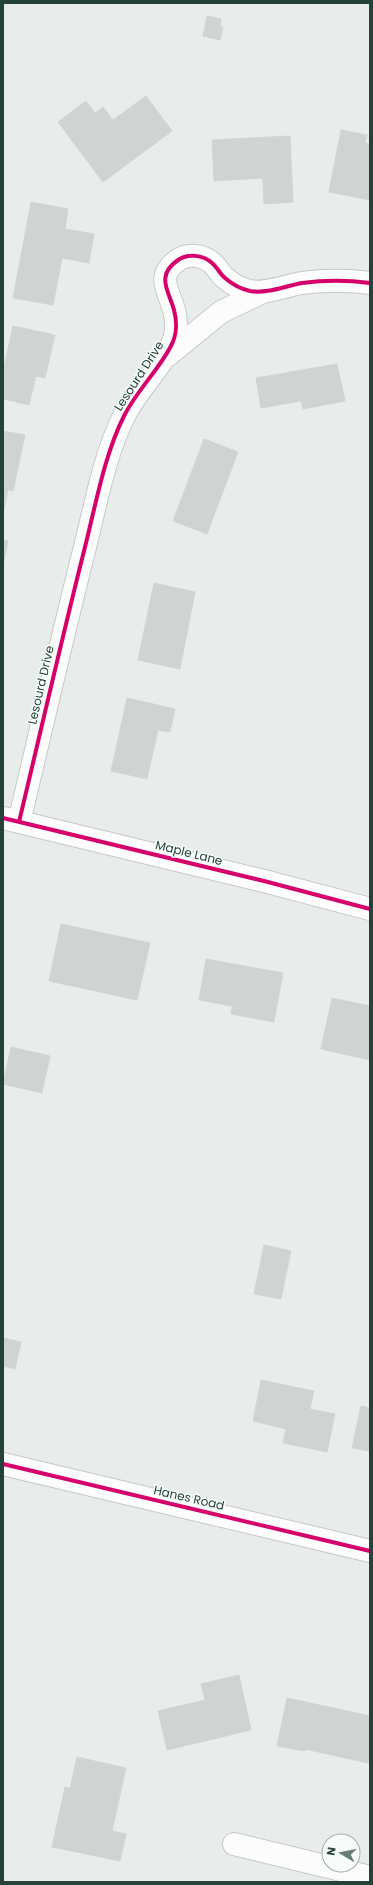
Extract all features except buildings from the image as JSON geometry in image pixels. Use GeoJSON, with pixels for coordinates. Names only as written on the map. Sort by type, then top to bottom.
{"type":"FeatureCollection","features":[{"type":"Feature","properties":{"kind":"street","name":"Lesourd Drive"},"geometry":{"type":"LineString","coordinates":[[11,820],[71,604],[110,449],[124,416],[143,385],[165,357],[173,341],[176,324],[174,309],[166,290],[165,280],[169,269],[179,259],[189,256],[202,256],[212,262],[224,277],[235,285],[250,291],[265,291],[302,283],[331,281],[370,284]]}},
{"type":"Feature","properties":{"kind":"street","name":"Lesourd Drive"},"geometry":{"type":"LineString","coordinates":[[165,357],[221,312],[265,291]]}},
{"type":"Feature","properties":{"kind":"street","name":"Maple Lane"},"geometry":{"type":"LineString","coordinates":[[11,820],[257,879],[370,908]]}},
{"type":"Feature","properties":{"kind":"street","name":"Hanes Road"},"geometry":{"type":"LineString","coordinates":[[3,1464],[370,1551]]}},
{"type":"Feature","properties":{"kind":"street"},"geometry":{"type":"LineString","coordinates":[[234,1844],[370,1877]]}},
{"type":"Feature","properties":{"kind":"cycle path"},"geometry":{"type":"LineString","coordinates":[[19,822],[97,497],[111,447],[129,407],[166,355],[174,337],[176,319],[167,290],[165,278],[167,272],[178,260],[186,256],[195,256],[208,260],[222,275],[240,288],[256,292],[269,291],[302,283],[319,281],[370,283]]}},
{"type":"Feature","properties":{"kind":"cycle path"},"geometry":{"type":"LineString","coordinates":[[3,818],[264,881],[370,909]]}},
{"type":"Feature","properties":{"kind":"cycle path"},"geometry":{"type":"LineString","coordinates":[[3,1464],[370,1551]]}}]}
